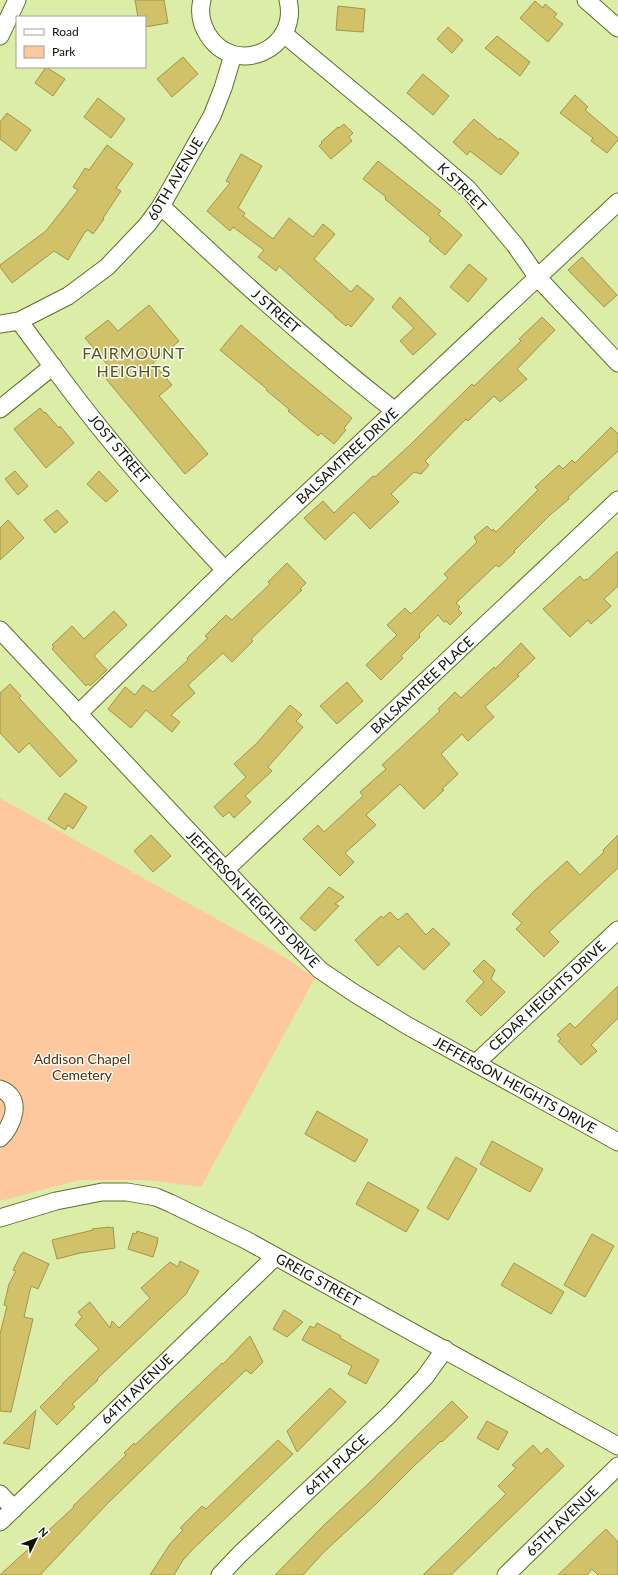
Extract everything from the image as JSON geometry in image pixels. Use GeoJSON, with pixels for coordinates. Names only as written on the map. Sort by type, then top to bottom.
{"type":"FeatureCollection","features":[{"type":"Feature","properties":{"kind":"street"},"geometry":{"type":"LineString","coordinates":[[0,36],[16,0]]}},
{"type":"Feature","properties":{"kind":"street"},"geometry":{"type":"LineString","coordinates":[[202,0],[200,11],[204,28],[211,40],[218,47],[233,54],[247,56],[262,52],[277,43],[284,34],[288,23],[290,7],[288,0]]}},
{"type":"Feature","properties":{"kind":"street"},"geometry":{"type":"LineString","coordinates":[[586,0],[618,28]]}},
{"type":"Feature","properties":{"kind":"street","name":"K STREET"},"geometry":{"type":"LineString","coordinates":[[284,34],[456,178],[483,206],[515,245],[538,278],[618,362]]}},
{"type":"Feature","properties":{"kind":"street","name":"60TH AVENUE"},"geometry":{"type":"LineString","coordinates":[[0,324],[19,321],[68,296],[107,267],[147,225],[161,206],[212,116],[223,88],[233,54]]}},
{"type":"Feature","properties":{"kind":"street","name":"BALSAMTREE DRIVE"},"geometry":{"type":"LineString","coordinates":[[78,714],[225,570],[618,202]]}},
{"type":"Feature","properties":{"kind":"street","name":"J STREET"},"geometry":{"type":"LineString","coordinates":[[161,206],[217,259],[288,322],[362,386],[395,412]]}},
{"type":"Feature","properties":{"kind":"street","name":"JOST STREET"},"geometry":{"type":"LineString","coordinates":[[19,321],[82,405],[189,532],[225,570]]}},
{"type":"Feature","properties":{"kind":"street"},"geometry":{"type":"LineString","coordinates":[[0,409],[53,366]]}},
{"type":"Feature","properties":{"kind":"street","name":"BALSAMTREE PLACE"},"geometry":{"type":"LineString","coordinates":[[225,870],[618,500]]}},
{"type":"Feature","properties":{"kind":"street","name":"JEFFERSON HEIGHTS DRIVE"},"geometry":{"type":"LineString","coordinates":[[0,630],[320,970],[354,994],[408,1026],[618,1142]]}},
{"type":"Feature","properties":{"kind":"street","name":"CEDAR HEIGHTS DRIVE"},"geometry":{"type":"LineString","coordinates":[[476,1063],[618,930]]}},
{"type":"Feature","properties":{"kind":"street"},"geometry":{"type":"LineString","coordinates":[[0,1089],[10,1095],[14,1101],[14,1110],[8,1131],[0,1138]]}},
{"type":"Feature","properties":{"kind":"street","name":"GREIG STREET"},"geometry":{"type":"LineString","coordinates":[[0,1218],[84,1195],[113,1192],[142,1194],[170,1203],[246,1240],[618,1446]]}},
{"type":"Feature","properties":{"kind":"street","name":"64TH AVENUE"},"geometry":{"type":"LineString","coordinates":[[0,1522],[275,1257]]}},
{"type":"Feature","properties":{"kind":"street","name":"64TH PLACE"},"geometry":{"type":"LineString","coordinates":[[220,1575],[240,1554],[394,1409],[425,1377],[445,1349]]}},
{"type":"Feature","properties":{"kind":"street","name":"65TH AVENUE"},"geometry":{"type":"LineString","coordinates":[[506,1575],[618,1466]]}},
{"type":"Feature","properties":{"kind":"street"},"geometry":{"type":"LineString","coordinates":[[0,1494],[14,1509]]}},
{"type":"Feature","properties":{"kind":"green space","name":"Addison Chapel Cemetery"},"geometry":{"type":"Polygon","coordinates":[[[0,798],[283,956],[315,978],[201,1187],[145,1180],[80,1180],[0,1201],[0,798]]]}},
{"type":"Feature","properties":{"kind":"building"},"geometry":{"type":"Polygon","coordinates":[[[135,0],[164,0],[168,23],[146,27],[146,16],[138,16],[135,0]]]}},
{"type":"Feature","properties":{"kind":"building"},"geometry":{"type":"Polygon","coordinates":[[[535,1],[543,8],[545,4],[557,14],[554,17],[563,24],[548,42],[520,18],[535,1]]]}},
{"type":"Feature","properties":{"kind":"building"},"geometry":{"type":"Polygon","coordinates":[[[338,6],[365,9],[363,32],[336,30],[338,6]]]}},
{"type":"Feature","properties":{"kind":"building"},"geometry":{"type":"Polygon","coordinates":[[[448,27],[463,40],[452,53],[437,39],[448,27]]]}},
{"type":"Feature","properties":{"kind":"building"},"geometry":{"type":"Polygon","coordinates":[[[497,36],[530,62],[520,76],[485,48],[497,36]]]}},
{"type":"Feature","properties":{"kind":"building"},"geometry":{"type":"Polygon","coordinates":[[[183,57],[198,74],[172,97],[157,79],[183,57]]]}},
{"type":"Feature","properties":{"kind":"building"},"geometry":{"type":"Polygon","coordinates":[[[45,68],[65,79],[53,96],[35,83],[45,68]]]}},
{"type":"Feature","properties":{"kind":"building"},"geometry":{"type":"Polygon","coordinates":[[[423,74],[449,96],[433,115],[407,93],[423,74]]]}},
{"type":"Feature","properties":{"kind":"building"},"geometry":{"type":"Polygon","coordinates":[[[575,95],[588,107],[585,110],[618,138],[607,153],[591,141],[593,138],[560,113],[575,95]]]}},
{"type":"Feature","properties":{"kind":"building"},"geometry":{"type":"Polygon","coordinates":[[[98,98],[125,119],[111,138],[84,117],[98,98]]]}},
{"type":"Feature","properties":{"kind":"building"},"geometry":{"type":"Polygon","coordinates":[[[7,113],[31,130],[16,151],[0,139],[0,122],[7,113]]]}},
{"type":"Feature","properties":{"kind":"building"},"geometry":{"type":"Polygon","coordinates":[[[474,119],[499,140],[500,138],[519,153],[501,175],[470,151],[467,155],[453,142],[474,119]]]}},
{"type":"Feature","properties":{"kind":"building"},"geometry":{"type":"Polygon","coordinates":[[[344,124],[353,133],[349,137],[352,141],[331,159],[319,146],[322,143],[321,142],[338,127],[339,128],[344,124]]]}},
{"type":"Feature","properties":{"kind":"building"},"geometry":{"type":"Polygon","coordinates":[[[107,145],[133,164],[116,188],[121,191],[103,218],[104,219],[93,234],[88,230],[85,232],[68,260],[54,251],[12,283],[0,265],[46,231],[78,190],[73,187],[85,168],[89,170],[107,145]]]}},
{"type":"Feature","properties":{"kind":"building"},"geometry":{"type":"Polygon","coordinates":[[[241,154],[262,166],[238,208],[245,213],[243,216],[273,239],[289,218],[313,237],[323,224],[335,234],[314,259],[351,292],[357,285],[374,299],[351,327],[348,324],[346,326],[335,317],[279,266],[276,271],[258,257],[264,250],[233,227],[230,231],[207,211],[230,183],[226,181],[241,154]]]}},
{"type":"Feature","properties":{"kind":"building"},"geometry":{"type":"Polygon","coordinates":[[[378,161],[441,211],[438,214],[462,235],[445,255],[429,241],[431,238],[385,199],[386,197],[363,179],[378,161]]]}},
{"type":"Feature","properties":{"kind":"building"},"geometry":{"type":"Polygon","coordinates":[[[582,257],[617,295],[604,307],[568,270],[582,257]]]}},
{"type":"Feature","properties":{"kind":"building"},"geometry":{"type":"Polygon","coordinates":[[[469,264],[487,279],[468,302],[450,287],[469,264]]]}},
{"type":"Feature","properties":{"kind":"building"},"geometry":{"type":"Polygon","coordinates":[[[400,297],[436,334],[413,355],[400,341],[414,328],[392,307],[400,297]]]}},
{"type":"Feature","properties":{"kind":"building"},"geometry":{"type":"Polygon","coordinates":[[[149,305],[179,341],[153,363],[172,385],[159,396],[208,454],[185,474],[102,374],[110,368],[85,338],[108,320],[118,331],[149,305]]]}},
{"type":"Feature","properties":{"kind":"building"},"geometry":{"type":"Polygon","coordinates":[[[542,317],[555,330],[517,369],[527,379],[500,402],[494,396],[468,421],[466,419],[425,461],[429,465],[421,474],[414,472],[391,494],[399,502],[370,529],[354,512],[325,540],[304,518],[323,501],[334,513],[373,476],[375,477],[410,445],[472,384],[474,386],[521,341],[519,339],[542,317]]]}},
{"type":"Feature","properties":{"kind":"building"},"geometry":{"type":"Polygon","coordinates":[[[241,325],[352,418],[344,428],[346,430],[334,444],[321,433],[318,436],[288,411],[290,410],[266,390],[267,389],[220,350],[241,325]]]}},
{"type":"Feature","properties":{"kind":"building"},"geometry":{"type":"Polygon","coordinates":[[[40,408],[59,428],[60,426],[74,443],[46,468],[14,429],[40,408]]]}},
{"type":"Feature","properties":{"kind":"building"},"geometry":{"type":"Polygon","coordinates":[[[611,427],[618,434],[618,451],[568,497],[569,499],[550,515],[514,551],[515,552],[499,567],[496,565],[456,603],[460,607],[458,609],[462,613],[450,625],[446,621],[444,622],[438,615],[419,634],[420,637],[401,656],[403,658],[381,680],[366,665],[397,635],[387,625],[405,608],[411,614],[448,578],[444,574],[477,542],[474,537],[487,526],[492,531],[493,529],[496,532],[538,490],[535,487],[559,465],[563,469],[572,460],[575,463],[611,427]]]}},
{"type":"Feature","properties":{"kind":"building"},"geometry":{"type":"Polygon","coordinates":[[[15,471],[28,486],[18,495],[5,479],[15,471]]]}},
{"type":"Feature","properties":{"kind":"building"},"geometry":{"type":"Polygon","coordinates":[[[99,471],[118,491],[106,502],[87,484],[99,471]]]}},
{"type":"Feature","properties":{"kind":"building"},"geometry":{"type":"Polygon","coordinates":[[[57,510],[68,522],[55,533],[44,520],[57,510]]]}},
{"type":"Feature","properties":{"kind":"building"},"geometry":{"type":"Polygon","coordinates":[[[8,520],[24,538],[0,560],[0,528],[8,520]]]}},
{"type":"Feature","properties":{"kind":"building"},"geometry":{"type":"Polygon","coordinates":[[[618,551],[618,586],[604,599],[611,606],[591,624],[588,620],[570,637],[543,609],[580,576],[584,581],[586,579],[587,580],[618,551]]]}},
{"type":"Feature","properties":{"kind":"building"},"geometry":{"type":"Polygon","coordinates":[[[287,563],[306,583],[300,589],[302,590],[251,639],[253,641],[232,662],[223,653],[188,685],[195,693],[171,715],[180,722],[172,732],[146,710],[131,728],[108,709],[125,687],[135,695],[143,685],[153,692],[188,660],[187,658],[208,638],[205,636],[226,615],[232,620],[270,584],[268,582],[287,563]]]}},
{"type":"Feature","properties":{"kind":"building"},"geometry":{"type":"Polygon","coordinates":[[[114,611],[127,625],[94,656],[107,670],[90,686],[88,684],[86,686],[52,649],[54,647],[52,645],[72,626],[84,639],[114,611]]]}},
{"type":"Feature","properties":{"kind":"building"},"geometry":{"type":"Polygon","coordinates":[[[521,643],[535,658],[517,675],[519,676],[485,707],[494,717],[468,741],[462,734],[441,754],[458,774],[424,809],[400,784],[366,815],[376,825],[345,853],[354,862],[340,876],[303,839],[318,825],[324,832],[363,796],[360,792],[386,769],[382,765],[440,711],[438,709],[455,692],[461,698],[494,667],[495,669],[521,643]]]}},
{"type":"Feature","properties":{"kind":"building"},"geometry":{"type":"Polygon","coordinates":[[[347,682],[363,701],[337,724],[320,706],[347,682]]]}},
{"type":"Feature","properties":{"kind":"building"},"geometry":{"type":"Polygon","coordinates":[[[10,684],[21,696],[19,698],[77,761],[60,777],[29,743],[19,753],[0,733],[0,693],[10,684]]]}},
{"type":"Feature","properties":{"kind":"building"},"geometry":{"type":"Polygon","coordinates":[[[290,705],[302,715],[296,721],[303,727],[268,767],[272,771],[245,796],[251,802],[234,818],[229,812],[223,817],[214,807],[246,777],[234,764],[257,743],[290,705]]]}},
{"type":"Feature","properties":{"kind":"building"},"geometry":{"type":"Polygon","coordinates":[[[65,793],[87,807],[73,829],[68,825],[65,830],[48,819],[65,793]]]}},
{"type":"Feature","properties":{"kind":"building"},"geometry":{"type":"Polygon","coordinates":[[[151,835],[171,856],[153,872],[134,851],[151,835]]]}},
{"type":"Feature","properties":{"kind":"building"},"geometry":{"type":"Polygon","coordinates":[[[618,835],[618,868],[549,932],[559,942],[544,957],[516,929],[522,923],[512,914],[534,891],[567,861],[580,875],[604,852],[603,850],[618,835]]]}},
{"type":"Feature","properties":{"kind":"building"},"geometry":{"type":"Polygon","coordinates":[[[329,887],[344,897],[335,904],[339,906],[315,931],[300,918],[329,887]]]}},
{"type":"Feature","properties":{"kind":"building"},"geometry":{"type":"Polygon","coordinates":[[[390,912],[398,920],[407,913],[426,935],[433,928],[450,944],[424,970],[399,946],[378,966],[355,940],[381,916],[383,918],[390,912]]]}},
{"type":"Feature","properties":{"kind":"building"},"geometry":{"type":"Polygon","coordinates":[[[484,960],[495,970],[491,979],[505,992],[481,1016],[466,1001],[484,982],[473,971],[484,960]]]}},
{"type":"Feature","properties":{"kind":"building"},"geometry":{"type":"Polygon","coordinates":[[[618,986],[618,1018],[591,1045],[597,1051],[581,1065],[558,1041],[561,1039],[557,1035],[570,1023],[575,1028],[618,986]]]}},
{"type":"Feature","properties":{"kind":"building"},"geometry":{"type":"Polygon","coordinates":[[[317,1111],[368,1140],[355,1162],[305,1134],[317,1111]]]}},
{"type":"Feature","properties":{"kind":"building"},"geometry":{"type":"Polygon","coordinates":[[[492,1141],[543,1169],[530,1192],[480,1164],[492,1141]]]}},
{"type":"Feature","properties":{"kind":"building"},"geometry":{"type":"Polygon","coordinates":[[[456,1157],[477,1169],[448,1220],[427,1208],[456,1157]]]}},
{"type":"Feature","properties":{"kind":"building"},"geometry":{"type":"Polygon","coordinates":[[[368,1182],[419,1210],[406,1232],[356,1204],[368,1182]]]}},
{"type":"Feature","properties":{"kind":"building"},"geometry":{"type":"Polygon","coordinates":[[[113,1227],[115,1248],[80,1253],[57,1259],[52,1240],[93,1230],[92,1229],[113,1227]]]}},
{"type":"Feature","properties":{"kind":"building"},"geometry":{"type":"Polygon","coordinates":[[[137,1231],[158,1238],[153,1257],[128,1249],[133,1233],[136,1234],[137,1231]]]}},
{"type":"Feature","properties":{"kind":"building"},"geometry":{"type":"Polygon","coordinates":[[[592,1234],[614,1246],[585,1297],[564,1285],[592,1234]]]}},
{"type":"Feature","properties":{"kind":"building"},"geometry":{"type":"Polygon","coordinates":[[[23,1252],[49,1264],[38,1289],[31,1286],[24,1317],[33,1319],[11,1412],[0,1411],[0,1334],[7,1306],[4,1305],[9,1284],[16,1271],[13,1270],[23,1252]]]}},
{"type":"Feature","properties":{"kind":"building"},"geometry":{"type":"Polygon","coordinates":[[[180,1261],[199,1271],[186,1294],[72,1404],[75,1407],[57,1425],[40,1407],[99,1349],[75,1325],[82,1317],[78,1312],[90,1302],[110,1328],[112,1321],[119,1328],[150,1298],[141,1288],[170,1262],[178,1267],[180,1261]]]}},
{"type":"Feature","properties":{"kind":"building"},"geometry":{"type":"Polygon","coordinates":[[[514,1263],[564,1292],[551,1314],[501,1285],[514,1263]]]}},
{"type":"Feature","properties":{"kind":"building"},"geometry":{"type":"Polygon","coordinates":[[[284,1310],[303,1322],[287,1337],[273,1329],[284,1310]]]}},
{"type":"Feature","properties":{"kind":"building"},"geometry":{"type":"Polygon","coordinates":[[[317,1323],[379,1360],[366,1384],[348,1374],[352,1366],[302,1340],[310,1326],[314,1328],[317,1323]]]}},
{"type":"Feature","properties":{"kind":"building"},"geometry":{"type":"Polygon","coordinates":[[[250,1336],[263,1362],[251,1374],[246,1370],[209,1405],[107,1504],[40,1575],[0,1575],[74,1507],[73,1506],[126,1455],[124,1453],[134,1443],[135,1445],[222,1363],[223,1364],[250,1336]]]}},
{"type":"Feature","properties":{"kind":"building"},"geometry":{"type":"Polygon","coordinates":[[[330,1388],[346,1402],[297,1452],[287,1431],[330,1388]]]}},
{"type":"Feature","properties":{"kind":"building"},"geometry":{"type":"Polygon","coordinates":[[[452,1401],[468,1417],[415,1465],[377,1503],[324,1552],[303,1575],[275,1575],[323,1526],[452,1401]]]}},
{"type":"Feature","properties":{"kind":"building"},"geometry":{"type":"Polygon","coordinates":[[[36,1410],[29,1449],[3,1443],[36,1410]]]}},
{"type":"Feature","properties":{"kind":"building"},"geometry":{"type":"Polygon","coordinates":[[[487,1421],[508,1432],[498,1450],[477,1438],[487,1421]]]}},
{"type":"Feature","properties":{"kind":"building"},"geometry":{"type":"Polygon","coordinates":[[[278,1440],[293,1454],[192,1550],[183,1560],[174,1575],[150,1575],[170,1544],[183,1530],[180,1528],[202,1506],[206,1509],[278,1440]]]}},
{"type":"Feature","properties":{"kind":"building"},"geometry":{"type":"Polygon","coordinates":[[[533,1445],[541,1454],[547,1448],[564,1466],[451,1575],[423,1575],[506,1494],[498,1486],[516,1468],[512,1465],[533,1445]]]}},
{"type":"Feature","properties":{"kind":"building"},"geometry":{"type":"Polygon","coordinates":[[[606,1529],[618,1542],[618,1575],[598,1575],[592,1569],[587,1575],[558,1575],[606,1529]]]}},
{"type":"Feature","properties":{"kind":"district","name":"FAIRMOUNT HEIGHTS"},"geometry":{"type":"Point","coordinates":[134,362]}}]}
